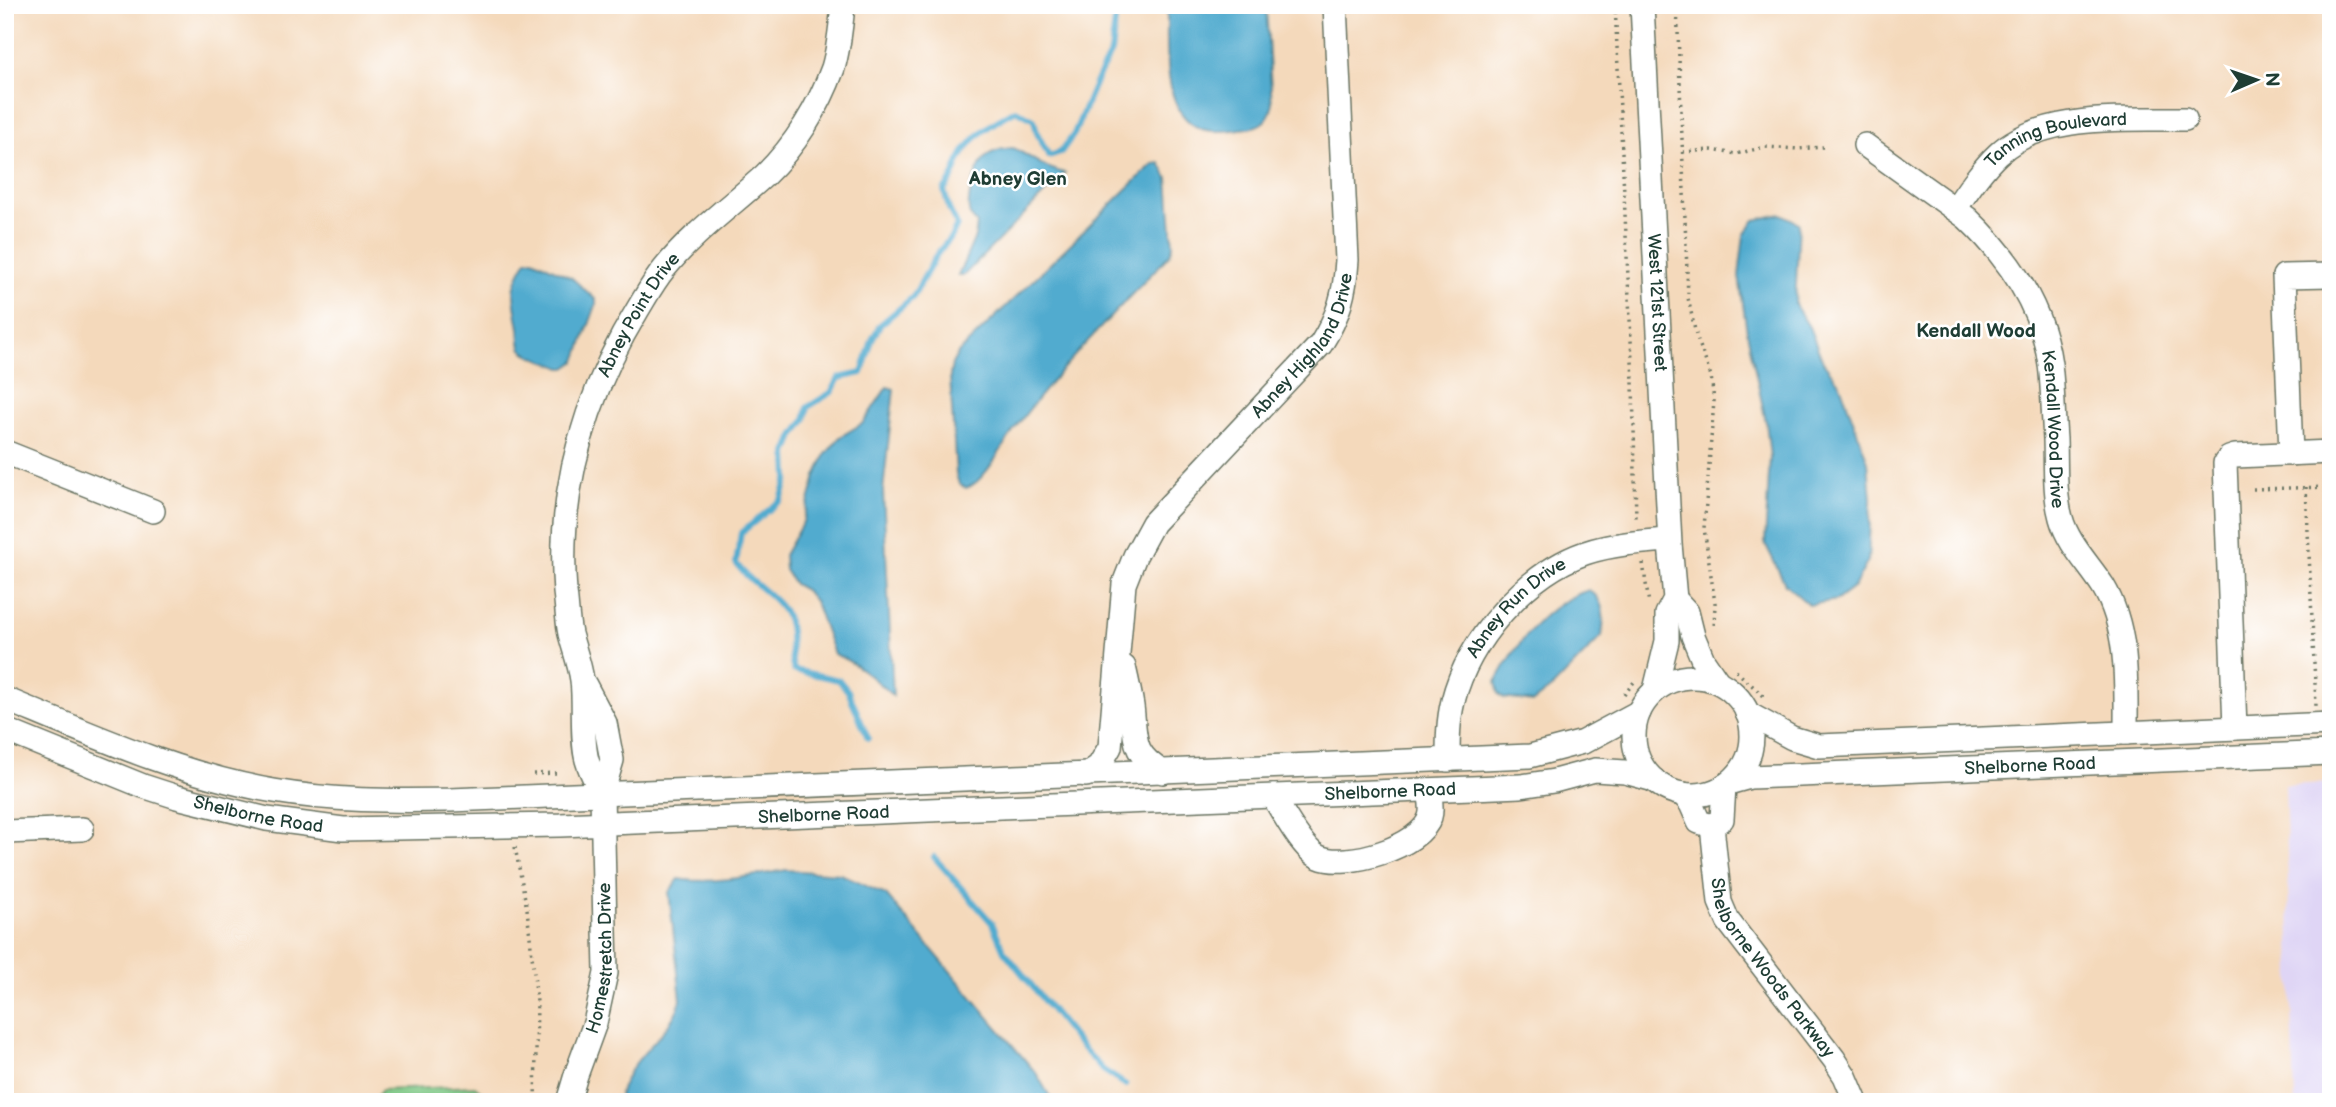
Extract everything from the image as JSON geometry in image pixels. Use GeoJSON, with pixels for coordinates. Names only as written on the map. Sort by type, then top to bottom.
{"type":"FeatureCollection","features":[{"type":"Feature","properties":{"kind":"street","name":"Abney Point Drive"},"geometry":{"type":"LineString","coordinates":[[603,809],[586,759],[582,680],[569,630],[565,590],[565,523],[573,466],[596,388],[620,339],[662,271],[695,236],[766,173],[790,146],[807,121],[833,67],[843,5]]}},
{"type":"Feature","properties":{"kind":"street","name":"Abney Highland Drive"},"geometry":{"type":"LineString","coordinates":[[1086,775],[1099,766],[1110,747],[1124,583],[1135,556],[1153,523],[1321,344],[1340,307],[1345,289],[1347,260],[1335,5]]}},
{"type":"Feature","properties":{"kind":"street","name":"West 121st Street"},"geometry":{"type":"LineString","coordinates":[[1642,5],[1669,540],[1675,599],[1667,614],[1667,641],[1648,682]]}},
{"type":"Feature","properties":{"kind":"street","name":"Tanning Boulevard"},"geometry":{"type":"LineString","coordinates":[[1955,209],[1972,183],[1999,152],[2028,135],[2074,122],[2185,119]]}},
{"type":"Feature","properties":{"kind":"street","name":"Kendall Wood Drive"},"geometry":{"type":"LineString","coordinates":[[1865,145],[1955,209],[1981,231],[2027,293],[2040,325],[2050,362],[2061,519],[2073,543],[2104,588],[2120,631],[2125,670],[2126,733]]}},
{"type":"Feature","properties":{"kind":"street"},"geometry":{"type":"LineString","coordinates":[[2291,454],[2284,276],[2331,275]]}},
{"type":"Feature","properties":{"kind":"street"},"geometry":{"type":"LineString","coordinates":[[5,452],[153,511]]}},
{"type":"Feature","properties":{"kind":"street"},"geometry":{"type":"LineString","coordinates":[[2235,728],[2225,463],[2235,456],[2331,452]]}},
{"type":"Feature","properties":{"kind":"street","name":"Abney Run Drive"},"geometry":{"type":"LineString","coordinates":[[1448,760],[1450,716],[1460,679],[1480,643],[1506,608],[1539,580],[1582,554],[1602,548],[1669,540]]}},
{"type":"Feature","properties":{"kind":"street","name":"West 121st Street"},"geometry":{"type":"LineString","coordinates":[[1675,599],[1687,612],[1703,660],[1723,674],[1747,713]]}},
{"type":"Feature","properties":{"kind":"street","name":"Abney Highland Drive"},"geometry":{"type":"LineString","coordinates":[[1118,636],[1132,704],[1134,738],[1148,763],[1163,772]]}},
{"type":"Feature","properties":{"kind":"street"},"geometry":{"type":"LineString","coordinates":[[1654,780],[1638,759],[1630,705],[1648,682],[1723,674]]}},
{"type":"Feature","properties":{"kind":"street","name":"Shelborne Road"},"geometry":{"type":"LineString","coordinates":[[5,699],[148,757],[272,791],[334,799],[603,809],[1273,796],[1429,790],[1521,786],[1595,770],[1625,772],[1654,780],[1672,792],[1699,795],[1750,777],[2331,752]]}},
{"type":"Feature","properties":{"kind":"street","name":"Shelborne Road"},"geometry":{"type":"LineString","coordinates":[[5,730],[143,786],[284,822],[368,830],[603,809],[1086,775],[1530,756],[1583,742],[1630,705]]}},
{"type":"Feature","properties":{"kind":"street","name":"Shelborne Road"},"geometry":{"type":"LineString","coordinates":[[1747,713],[1792,738],[1819,746],[2235,728],[2323,716]]}},
{"type":"Feature","properties":{"kind":"street"},"geometry":{"type":"LineString","coordinates":[[1728,784],[1745,764],[1751,746],[1751,724],[1747,713]]}},
{"type":"Feature","properties":{"kind":"street","name":"Shelborne Woods Parkway"},"geometry":{"type":"LineString","coordinates":[[1728,784],[1722,819],[1712,826],[1720,902],[1728,921],[1834,1059],[1856,1102]]}},
{"type":"Feature","properties":{"kind":"street"},"geometry":{"type":"LineString","coordinates":[[1273,796],[1312,853],[1329,860],[1346,860],[1385,852],[1422,830],[1430,818],[1429,790]]}},
{"type":"Feature","properties":{"kind":"street"},"geometry":{"type":"LineString","coordinates":[[1683,794],[1699,822],[1712,826]]}},
{"type":"Feature","properties":{"kind":"street","name":"Homestretch Drive"},"geometry":{"type":"LineString","coordinates":[[568,1102],[598,1011],[606,973],[603,809]]}},
{"type":"Feature","properties":{"kind":"street"},"geometry":{"type":"LineString","coordinates":[[5,832],[82,829]]}},
{"type":"Feature","properties":{"kind":"path"},"geometry":{"type":"LineString","coordinates":[[1615,5],[1636,516],[1649,614]]}},
{"type":"Feature","properties":{"kind":"path"},"geometry":{"type":"LineString","coordinates":[[1677,5],[1688,298],[1710,376],[1714,401],[1704,528],[1715,603],[1714,631]]}},
{"type":"Feature","properties":{"kind":"path"},"geometry":{"type":"LineString","coordinates":[[1682,152],[1712,150],[1736,154],[1765,147],[1823,147]]}},
{"type":"Feature","properties":{"kind":"path"},"geometry":{"type":"LineString","coordinates":[[2306,487],[2323,716]]}},
{"type":"Feature","properties":{"kind":"path"},"geometry":{"type":"LineString","coordinates":[[2253,489],[2331,487]]}},
{"type":"Feature","properties":{"kind":"path"},"geometry":{"type":"LineString","coordinates":[[1723,674],[1759,690],[1771,704]]}},
{"type":"Feature","properties":{"kind":"path"},"geometry":{"type":"LineString","coordinates":[[1630,705],[1648,682]]}},
{"type":"Feature","properties":{"kind":"path"},"geometry":{"type":"LineString","coordinates":[[531,774],[562,773]]}},
{"type":"Feature","properties":{"kind":"path"},"geometry":{"type":"LineString","coordinates":[[514,845],[527,909],[537,1002],[534,1102]]}},
{"type":"Feature","properties":{"kind":"shaded area"},"geometry":{"type":"Polygon","coordinates":[[[2331,783],[2331,1102],[2295,1102],[2285,785],[2331,783]]]}},
{"type":"Feature","properties":{"kind":"green space"},"geometry":{"type":"Polygon","coordinates":[[[475,1086],[482,1092],[482,1102],[376,1102],[376,1097],[382,1090],[475,1086]]]}},
{"type":"Feature","properties":{"kind":"water"},"geometry":{"type":"Polygon","coordinates":[[[1167,5],[1266,5],[1272,107],[1264,121],[1251,128],[1216,131],[1202,129],[1188,121],[1172,93],[1167,56],[1167,5]]]}},
{"type":"Feature","properties":{"kind":"water"},"geometry":{"type":"Polygon","coordinates":[[[1013,148],[1044,166],[1065,173],[963,276],[958,276],[975,237],[977,224],[969,209],[975,176],[987,156],[996,151],[1013,148]]]}},
{"type":"Feature","properties":{"kind":"water"},"geometry":{"type":"Polygon","coordinates":[[[1160,163],[1168,178],[1173,245],[1170,254],[1049,384],[979,480],[966,488],[959,484],[956,474],[950,376],[958,353],[1153,164],[1160,163]]]}},
{"type":"Feature","properties":{"kind":"water"},"geometry":{"type":"Polygon","coordinates":[[[1781,214],[1799,223],[1795,305],[1809,327],[1823,362],[1840,384],[1868,462],[1871,499],[1868,561],[1854,587],[1837,600],[1809,605],[1785,584],[1765,543],[1770,457],[1739,276],[1744,235],[1755,220],[1781,214]]]}},
{"type":"Feature","properties":{"kind":"water"},"geometry":{"type":"Polygon","coordinates":[[[533,259],[572,278],[596,300],[576,361],[566,368],[534,357],[521,347],[514,294],[521,270],[527,260],[533,259]]]}},
{"type":"Feature","properties":{"kind":"water"},"geometry":{"type":"Polygon","coordinates":[[[887,387],[894,389],[883,491],[893,696],[858,667],[834,654],[815,602],[805,590],[794,584],[785,570],[784,555],[803,522],[816,476],[826,454],[840,437],[863,423],[887,387]]]}},
{"type":"Feature","properties":{"kind":"water"},"geometry":{"type":"Polygon","coordinates":[[[1589,590],[1598,599],[1603,610],[1602,636],[1554,686],[1533,702],[1504,698],[1499,694],[1496,682],[1523,639],[1559,605],[1589,590]]]}},
{"type":"Feature","properties":{"kind":"water"},"geometry":{"type":"Polygon","coordinates":[[[786,870],[840,874],[886,895],[1036,1073],[1053,1102],[618,1102],[629,1073],[667,1026],[681,1000],[669,892],[679,879],[718,880],[786,870]]]}},
{"type":"Feature","properties":{"kind":"waterway"},"geometry":{"type":"LineString","coordinates":[[868,738],[848,691],[839,680],[794,670],[787,617],[772,597],[736,563],[741,533],[781,500],[788,478],[787,453],[805,420],[808,407],[832,392],[839,378],[862,373],[872,340],[880,325],[913,297],[937,254],[952,236],[957,225],[944,190],[970,144],[991,125],[1016,110],[1034,120],[1037,133],[1049,156],[1061,152],[1074,134],[1111,52],[1117,5]]}},
{"type":"Feature","properties":{"kind":"waterway"},"geometry":{"type":"LineString","coordinates":[[934,857],[992,923],[1004,951],[1078,1043],[1103,1070],[1126,1085]]}},
{"type":"Feature","properties":{"kind":"district","name":"Abney Glen"},"geometry":{"type":"Point","coordinates":[1018,178]}},
{"type":"Feature","properties":{"kind":"district","name":"Kendall Wood"},"geometry":{"type":"Point","coordinates":[1976,330]}}]}
